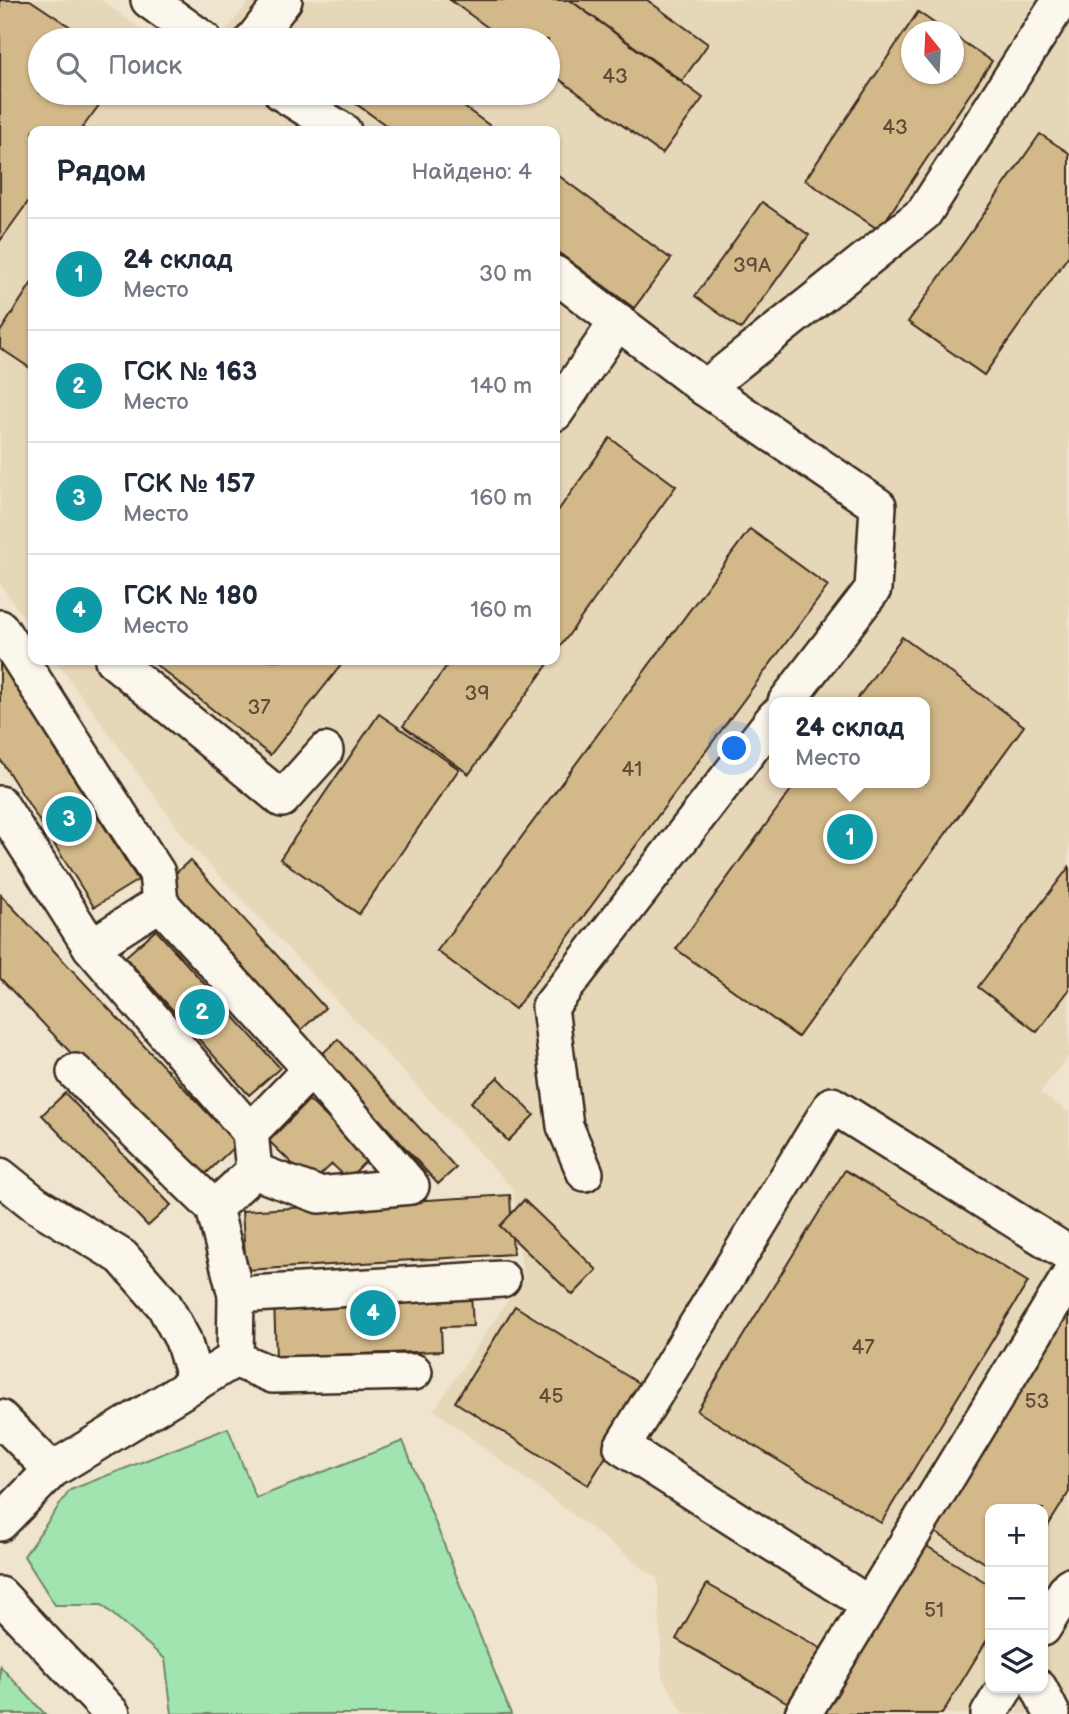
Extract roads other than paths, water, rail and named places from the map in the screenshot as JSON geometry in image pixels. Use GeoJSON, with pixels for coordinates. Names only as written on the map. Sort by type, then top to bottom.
{"type":"FeatureCollection","features":[{"type":"Feature","properties":{"kind":"street"},"geometry":{"type":"LineString","coordinates":[[149,0],[188,28]]}},
{"type":"Feature","properties":{"kind":"street"},"geometry":{"type":"LineString","coordinates":[[262,28],[284,0]]}},
{"type":"Feature","properties":{"kind":"street"},"geometry":{"type":"LineString","coordinates":[[705,388],[924,213],[1061,0]]}},
{"type":"Feature","properties":{"kind":"street"},"geometry":{"type":"LineString","coordinates":[[301,105],[335,126]]}},
{"type":"Feature","properties":{"kind":"street"},"geometry":{"type":"LineString","coordinates":[[560,278],[705,388],[878,506],[873,589],[790,697]]}},
{"type":"Feature","properties":{"kind":"street"},"geometry":{"type":"LineString","coordinates":[[560,406],[618,321]]}},
{"type":"Feature","properties":{"kind":"street"},"geometry":{"type":"LineString","coordinates":[[0,628],[157,873],[160,903],[311,1069],[411,1186],[319,1195],[254,1171]]}},
{"type":"Feature","properties":{"kind":"street"},"geometry":{"type":"LineString","coordinates":[[119,665],[282,799],[326,751]]}},
{"type":"Feature","properties":{"kind":"street"},"geometry":{"type":"LineString","coordinates":[[585,1173],[565,1126],[550,1007],[769,725]]}},
{"type":"Feature","properties":{"kind":"street"},"geometry":{"type":"LineString","coordinates":[[0,804],[91,947],[250,1132],[254,1171]]}},
{"type":"Feature","properties":{"kind":"street"},"geometry":{"type":"LineString","coordinates":[[91,947],[160,903]]}},
{"type":"Feature","properties":{"kind":"street"},"geometry":{"type":"LineString","coordinates":[[250,1132],[311,1069]]}},
{"type":"Feature","properties":{"kind":"street"},"geometry":{"type":"LineString","coordinates":[[75,1072],[214,1208],[236,1295],[235,1359]]}},
{"type":"Feature","properties":{"kind":"street"},"geometry":{"type":"LineString","coordinates":[[870,1605],[622,1447],[832,1105],[1069,1254]]}},
{"type":"Feature","properties":{"kind":"street"},"geometry":{"type":"LineString","coordinates":[[214,1208],[254,1171]]}},
{"type":"Feature","properties":{"kind":"street"},"geometry":{"type":"LineString","coordinates":[[0,1176],[35,1204],[122,1257],[164,1305],[183,1339],[196,1383]]}},
{"type":"Feature","properties":{"kind":"street"},"geometry":{"type":"LineString","coordinates":[[803,1714],[1069,1277]]}},
{"type":"Feature","properties":{"kind":"street"},"geometry":{"type":"LineString","coordinates":[[236,1295],[502,1279]]}},
{"type":"Feature","properties":{"kind":"street"},"geometry":{"type":"LineString","coordinates":[[0,1523],[52,1471],[235,1359]]}},
{"type":"Feature","properties":{"kind":"street"},"geometry":{"type":"LineString","coordinates":[[235,1359],[273,1375],[414,1372]]}},
{"type":"Feature","properties":{"kind":"street"},"geometry":{"type":"LineString","coordinates":[[0,1418],[52,1471]]}},
{"type":"Feature","properties":{"kind":"street"},"geometry":{"type":"LineString","coordinates":[[1048,1620],[1069,1586]]}},
{"type":"Feature","properties":{"kind":"street"},"geometry":{"type":"LineString","coordinates":[[0,1595],[113,1714]]}},
{"type":"Feature","properties":{"kind":"street"},"geometry":{"type":"LineString","coordinates":[[989,1714],[1002,1693]]}},
{"type":"Feature","properties":{"kind":"street"},"geometry":{"type":"LineString","coordinates":[[1042,1693],[1052,1714]]}},
{"type":"Feature","properties":{"kind":"place","name":"ГСК № 157"},"geometry":{"type":"Point","coordinates":[69,819]}},
{"type":"Feature","properties":{"kind":"place","name":"24 склад"},"geometry":{"type":"Point","coordinates":[850,837]}},
{"type":"Feature","properties":{"kind":"place","name":"ГСК № 163"},"geometry":{"type":"Point","coordinates":[202,1012]}},
{"type":"Feature","properties":{"kind":"place","name":"ГСК № 180"},"geometry":{"type":"Point","coordinates":[373,1313]}}]}
